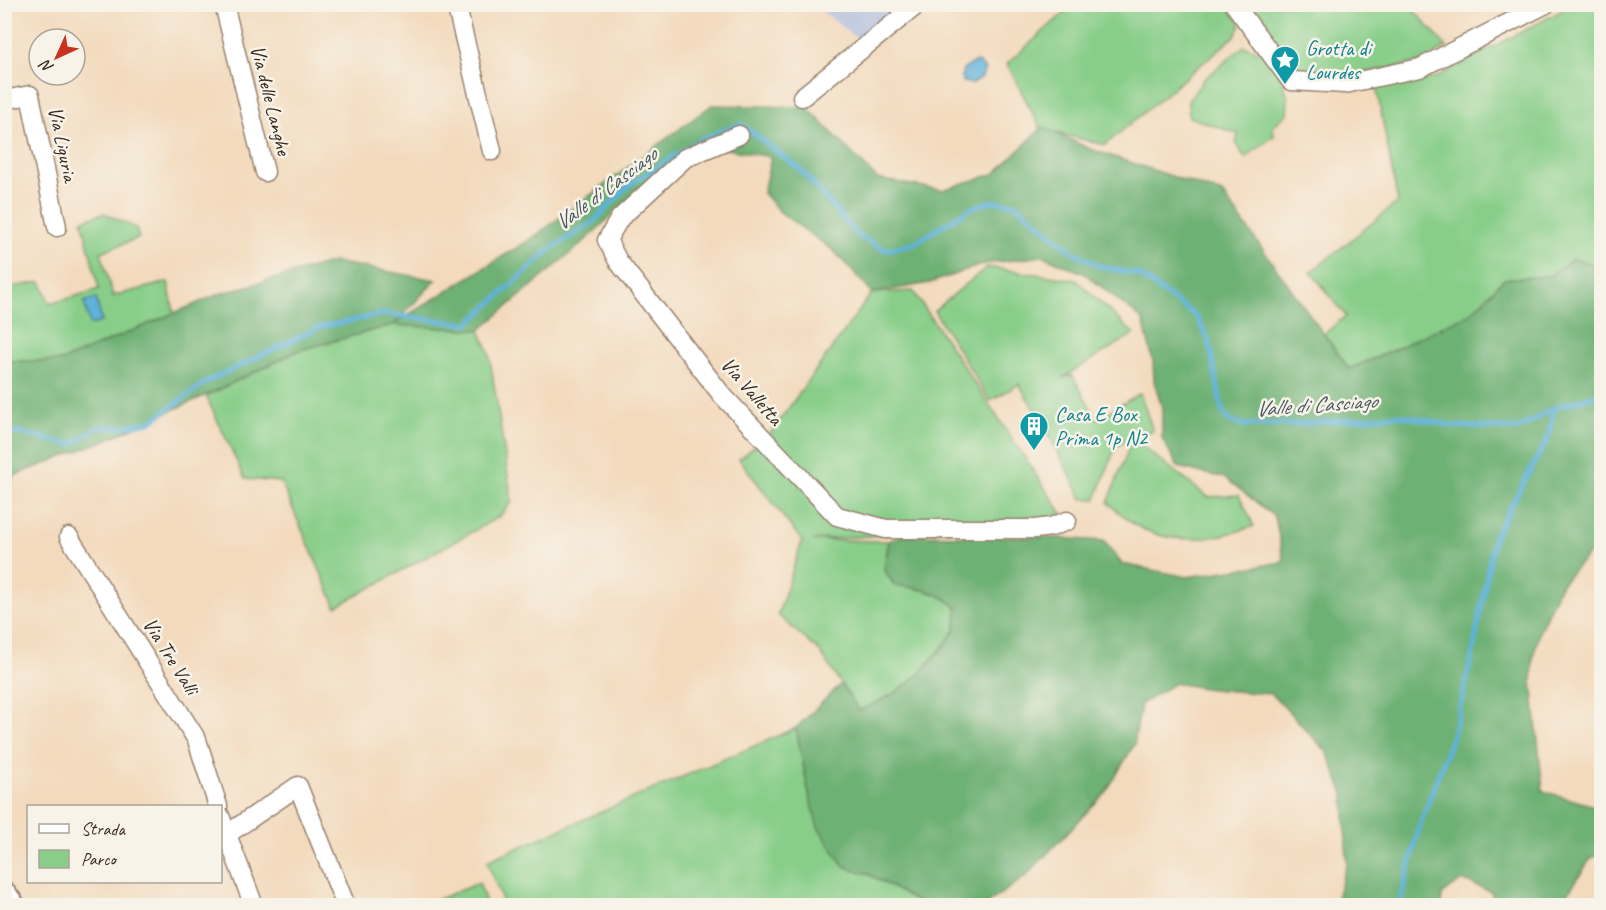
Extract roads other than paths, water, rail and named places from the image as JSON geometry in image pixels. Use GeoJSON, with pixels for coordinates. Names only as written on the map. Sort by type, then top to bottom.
{"type":"FeatureCollection","features":[{"type":"Feature","properties":{"kind":"street","name":"Via delle Langhe"},"geometry":{"type":"LineString","coordinates":[[224,4],[265,172]]}},
{"type":"Feature","properties":{"kind":"street"},"geometry":{"type":"LineString","coordinates":[[456,4],[492,151]]}},
{"type":"Feature","properties":{"kind":"street"},"geometry":{"type":"LineString","coordinates":[[802,97],[918,4]]}},
{"type":"Feature","properties":{"kind":"street"},"geometry":{"type":"LineString","coordinates":[[1234,4],[1292,81],[1345,84],[1420,68],[1546,4]]}},
{"type":"Feature","properties":{"kind":"street","name":"Via Liguria"},"geometry":{"type":"LineString","coordinates":[[4,100],[30,95],[57,227]]}},
{"type":"Feature","properties":{"kind":"street","name":"Via Valletta"},"geometry":{"type":"LineString","coordinates":[[739,135],[685,158],[620,218],[607,240],[618,261],[722,395],[837,516],[886,529],[1035,529],[1051,527],[1067,521]]}},
{"type":"Feature","properties":{"kind":"street","name":"Via Tre Valli"},"geometry":{"type":"LineString","coordinates":[[69,537],[197,740],[217,805]]}},
{"type":"Feature","properties":{"kind":"street"},"geometry":{"type":"LineString","coordinates":[[226,835],[298,786],[346,906]]}},
{"type":"Feature","properties":{"kind":"street"},"geometry":{"type":"LineString","coordinates":[[222,822],[254,906]]}},
{"type":"Feature","properties":{"kind":"street"},"geometry":{"type":"LineString","coordinates":[[4,893],[14,906]]}},
{"type":"Feature","properties":{"kind":"water"},"geometry":{"type":"Polygon","coordinates":[[[978,62],[985,69],[982,77],[972,84],[963,82],[961,78],[963,70],[978,62]]]}},
{"type":"Feature","properties":{"kind":"water"},"geometry":{"type":"Polygon","coordinates":[[[96,298],[102,322],[90,325],[84,302],[96,298]]]}},
{"type":"Feature","properties":{"kind":"waterway","name":"Valle di Casciago"},"geometry":{"type":"LineString","coordinates":[[4,434],[17,432],[72,445],[98,427],[124,427],[150,422],[208,381],[320,327],[384,314],[468,324],[551,249],[593,222],[629,185],[701,139],[741,124],[801,170],[856,234],[885,250],[913,244],[971,208],[992,201],[1015,204],[1072,251],[1099,266],[1139,275],[1196,316],[1209,341],[1222,410],[1228,420],[1244,425],[1301,424],[1399,415],[1454,426],[1518,429],[1554,408],[1602,393]]}},
{"type":"Feature","properties":{"kind":"waterway"},"geometry":{"type":"LineString","coordinates":[[1399,906],[1420,825],[1454,732],[1473,652],[1494,537],[1549,436],[1554,408]]}},
{"type":"Feature","properties":{"kind":"place","name":"Grotta di Lourdes"},"geometry":{"type":"Point","coordinates":[1285,86]}},
{"type":"Feature","properties":{"kind":"place","name":"Casa E Box Prima 1p N2"},"geometry":{"type":"Point","coordinates":[1034,452]}}]}
